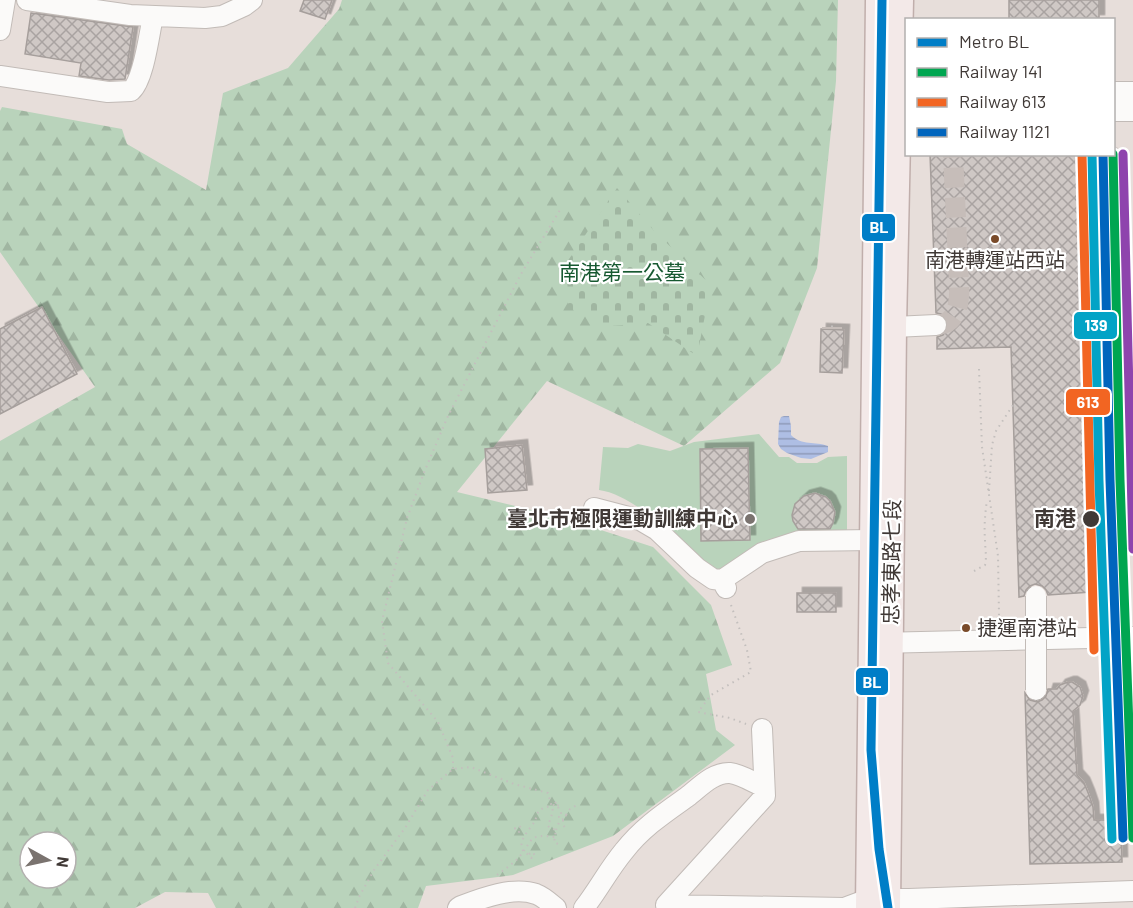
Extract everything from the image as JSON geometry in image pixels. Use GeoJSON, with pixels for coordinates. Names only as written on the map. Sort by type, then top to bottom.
{"type":"FeatureCollection","features":[{"type":"Feature","properties":{"kind":"main road","name":"忠孝東路七段"},"geometry":{"type":"LineString","coordinates":[[878,0],[894,101],[894,327],[881,643],[878,904]]}},
{"type":"Feature","properties":{"kind":"main road","name":"忠孝東路七段"},"geometry":{"type":"LineString","coordinates":[[881,643],[872,540],[901,0]]}},
{"type":"Feature","properties":{"kind":"street"},"geometry":{"type":"LineString","coordinates":[[0,30],[5,0]]}},
{"type":"Feature","properties":{"kind":"street"},"geometry":{"type":"LineString","coordinates":[[27,0],[130,15],[205,18],[222,16],[252,0]]}},
{"type":"Feature","properties":{"kind":"street"},"geometry":{"type":"LineString","coordinates":[[0,76],[108,92],[130,91],[135,87],[140,74],[153,16]]}},
{"type":"Feature","properties":{"kind":"street"},"geometry":{"type":"LineString","coordinates":[[1115,92],[1133,92]]}},
{"type":"Feature","properties":{"kind":"street"},"geometry":{"type":"LineString","coordinates":[[1115,111],[1133,111]]}},
{"type":"Feature","properties":{"kind":"street"},"geometry":{"type":"LineString","coordinates":[[894,327],[936,325]]}},
{"type":"Feature","properties":{"kind":"street"},"geometry":{"type":"LineString","coordinates":[[594,508],[640,520],[657,530],[697,568],[724,584],[762,553],[799,542],[872,540]]}},
{"type":"Feature","properties":{"kind":"street"},"geometry":{"type":"LineString","coordinates":[[1036,596],[1036,690]]}},
{"type":"Feature","properties":{"kind":"street"},"geometry":{"type":"LineString","coordinates":[[881,643],[1133,637]]}},
{"type":"Feature","properties":{"kind":"street"},"geometry":{"type":"LineString","coordinates":[[762,729],[765,796],[666,905],[844,908],[878,904],[1133,891]]}},
{"type":"Feature","properties":{"kind":"street"},"geometry":{"type":"LineString","coordinates":[[584,908],[624,851],[647,826],[701,785],[713,777],[730,773],[764,787]]}},
{"type":"Feature","properties":{"kind":"street"},"geometry":{"type":"LineString","coordinates":[[458,908],[492,894],[521,892],[537,895],[556,908]]}},
{"type":"Feature","properties":{"kind":"path"},"geometry":{"type":"LineString","coordinates":[[453,769],[453,758],[438,722],[388,663],[382,621],[407,518],[448,416],[521,274],[560,210]]}},
{"type":"Feature","properties":{"kind":"path"},"geometry":{"type":"LineString","coordinates":[[979,369],[982,447],[998,556],[999,615]]}},
{"type":"Feature","properties":{"kind":"path"},"geometry":{"type":"LineString","coordinates":[[974,571],[985,565],[987,559],[984,521],[992,445],[996,431],[1012,405]]}},
{"type":"Feature","properties":{"kind":"path"},"geometry":{"type":"LineString","coordinates":[[724,584],[747,650],[751,672],[711,695],[698,712],[730,718],[762,729]]}},
{"type":"Feature","properties":{"kind":"path"},"geometry":{"type":"LineString","coordinates":[[355,908],[374,870],[405,828],[428,790],[453,769],[471,767],[514,784],[548,793],[553,814],[548,826],[556,830]]}},
{"type":"Feature","properties":{"kind":"path"},"geometry":{"type":"LineString","coordinates":[[529,854],[523,851],[522,842],[538,812],[552,805],[558,806],[561,813],[559,818],[567,830]]}},
{"type":"Feature","properties":{"kind":"path"},"geometry":{"type":"LineString","coordinates":[[560,845],[554,842],[556,830],[570,809],[577,805]]}},
{"type":"Feature","properties":{"kind":"path"},"geometry":{"type":"LineString","coordinates":[[561,813],[566,815]]}},
{"type":"Feature","properties":{"kind":"path"},"geometry":{"type":"LineString","coordinates":[[521,831],[526,834]]}},
{"type":"Feature","properties":{"kind":"path"},"geometry":{"type":"LineString","coordinates":[[492,894],[487,884],[518,858],[530,839],[540,835],[555,837]]}},
{"type":"Feature","properties":{"kind":"green space"},"geometry":{"type":"Polygon","coordinates":[[[342,0],[838,0],[836,81],[817,268],[780,363],[684,446],[547,381],[457,492],[561,517],[653,547],[711,605],[732,665],[706,674],[716,730],[735,745],[613,836],[513,875],[426,886],[418,908],[216,908],[208,893],[165,892],[135,908],[0,908],[0,441],[95,387],[0,252],[0,111],[2,107],[122,129],[127,144],[206,190],[223,93],[288,68],[339,9],[342,0]]]}},
{"type":"Feature","properties":{"kind":"green space","name":"南港第一公墓"},"geometry":{"type":"Polygon","coordinates":[[[617,188],[655,232],[711,285],[697,356],[648,323],[609,326],[568,307],[567,262],[617,188]]]}},
{"type":"Feature","properties":{"kind":"green space","name":"臺北市極限運動訓練中心"},"geometry":{"type":"Polygon","coordinates":[[[759,434],[779,457],[789,457],[797,463],[817,463],[828,457],[847,456],[847,541],[799,541],[722,580],[681,541],[631,502],[599,490],[603,447],[628,448],[638,444],[670,451],[694,442],[759,434]]]}},
{"type":"Feature","properties":{"kind":"water"},"geometry":{"type":"Polygon","coordinates":[[[784,416],[789,416],[791,435],[800,441],[828,446],[828,452],[811,459],[801,458],[781,449],[778,444],[779,422],[784,416]]]}},
{"type":"Feature","properties":{"kind":"building"},"geometry":{"type":"Polygon","coordinates":[[[304,0],[332,0],[325,19],[300,11],[304,0]]]}},
{"type":"Feature","properties":{"kind":"building"},"geometry":{"type":"Polygon","coordinates":[[[1009,0],[1099,0],[1099,18],[1009,18],[1009,0]]]}},
{"type":"Feature","properties":{"kind":"building"},"geometry":{"type":"Polygon","coordinates":[[[31,13],[133,27],[125,79],[109,80],[79,76],[81,63],[25,54],[31,13]]]}},
{"type":"Feature","properties":{"kind":"building"},"geometry":{"type":"Polygon","coordinates":[[[930,156],[1111,156],[1118,327],[1083,329],[1087,390],[1116,387],[1117,466],[1133,466],[1133,545],[1119,545],[1121,590],[1048,595],[1042,586],[1035,584],[1026,590],[1024,596],[1019,597],[1011,347],[937,349],[937,337],[943,335],[948,325],[946,318],[936,313],[930,156]]]}},
{"type":"Feature","properties":{"kind":"building"},"geometry":{"type":"Polygon","coordinates":[[[42,307],[77,374],[0,414],[0,329],[42,307]]]}},
{"type":"Feature","properties":{"kind":"building"},"geometry":{"type":"Polygon","coordinates":[[[821,329],[844,330],[842,373],[820,372],[821,329]]]}},
{"type":"Feature","properties":{"kind":"building"},"geometry":{"type":"Polygon","coordinates":[[[522,445],[527,490],[488,493],[485,449],[522,445]]]}},
{"type":"Feature","properties":{"kind":"building"},"geometry":{"type":"Polygon","coordinates":[[[748,448],[750,540],[701,541],[700,449],[748,448]]]}},
{"type":"Feature","properties":{"kind":"building","name":"臺北市極限運動訓練中心"},"geometry":{"type":"Polygon","coordinates":[[[815,493],[830,501],[835,512],[833,523],[830,529],[798,529],[792,515],[795,504],[804,496],[815,493]]]}},
{"type":"Feature","properties":{"kind":"building"},"geometry":{"type":"Polygon","coordinates":[[[797,593],[836,593],[836,612],[797,612],[797,593]]]}},
{"type":"Feature","properties":{"kind":"building"},"geometry":{"type":"Polygon","coordinates":[[[1068,682],[1080,687],[1083,696],[1080,705],[1073,711],[1077,775],[1084,783],[1089,795],[1094,820],[1121,820],[1122,862],[1030,864],[1025,693],[1030,700],[1037,702],[1046,696],[1048,689],[1057,689],[1068,682]]]}},
{"type":"Feature","properties":{"kind":"tunnel"},"geometry":{"type":"LineString","coordinates":[[936,325],[943,324],[953,317],[959,298],[953,156]]}},
{"type":"Feature","properties":{"kind":"metro line","name":"BL"},"geometry":{"type":"LineString","coordinates":[[882,0],[871,750],[879,849],[888,908]]}},
{"type":"Feature","properties":{"kind":"rail line","name":"613"},"geometry":{"type":"LineString","coordinates":[[1082,156],[1094,650]]}},
{"type":"Feature","properties":{"kind":"rail line","name":"1121"},"geometry":{"type":"LineString","coordinates":[[1103,156],[1110,480],[1123,838]]}},
{"type":"Feature","properties":{"kind":"rail line","name":"141"},"geometry":{"type":"LineString","coordinates":[[1113,156],[1120,480],[1133,838]]}},
{"type":"Feature","properties":{"kind":"transit line"},"geometry":{"type":"LineString","coordinates":[[1123,154],[1133,549]]}},
{"type":"Feature","properties":{"kind":"transit line","name":"139"},"geometry":{"type":"LineString","coordinates":[[1092,156],[1099,481],[1112,839]]}},
{"type":"Feature","properties":{"kind":"place","name":"南港轉運站西站"},"geometry":{"type":"Point","coordinates":[995,239]}},
{"type":"Feature","properties":{"kind":"place","name":"臺北市極限運動訓練中心"},"geometry":{"type":"Point","coordinates":[750,519]}},
{"type":"Feature","properties":{"kind":"place","name":"南港"},"geometry":{"type":"Point","coordinates":[1091,519]}},
{"type":"Feature","properties":{"kind":"place","name":"捷運南港站"},"geometry":{"type":"Point","coordinates":[966,628]}}]}
